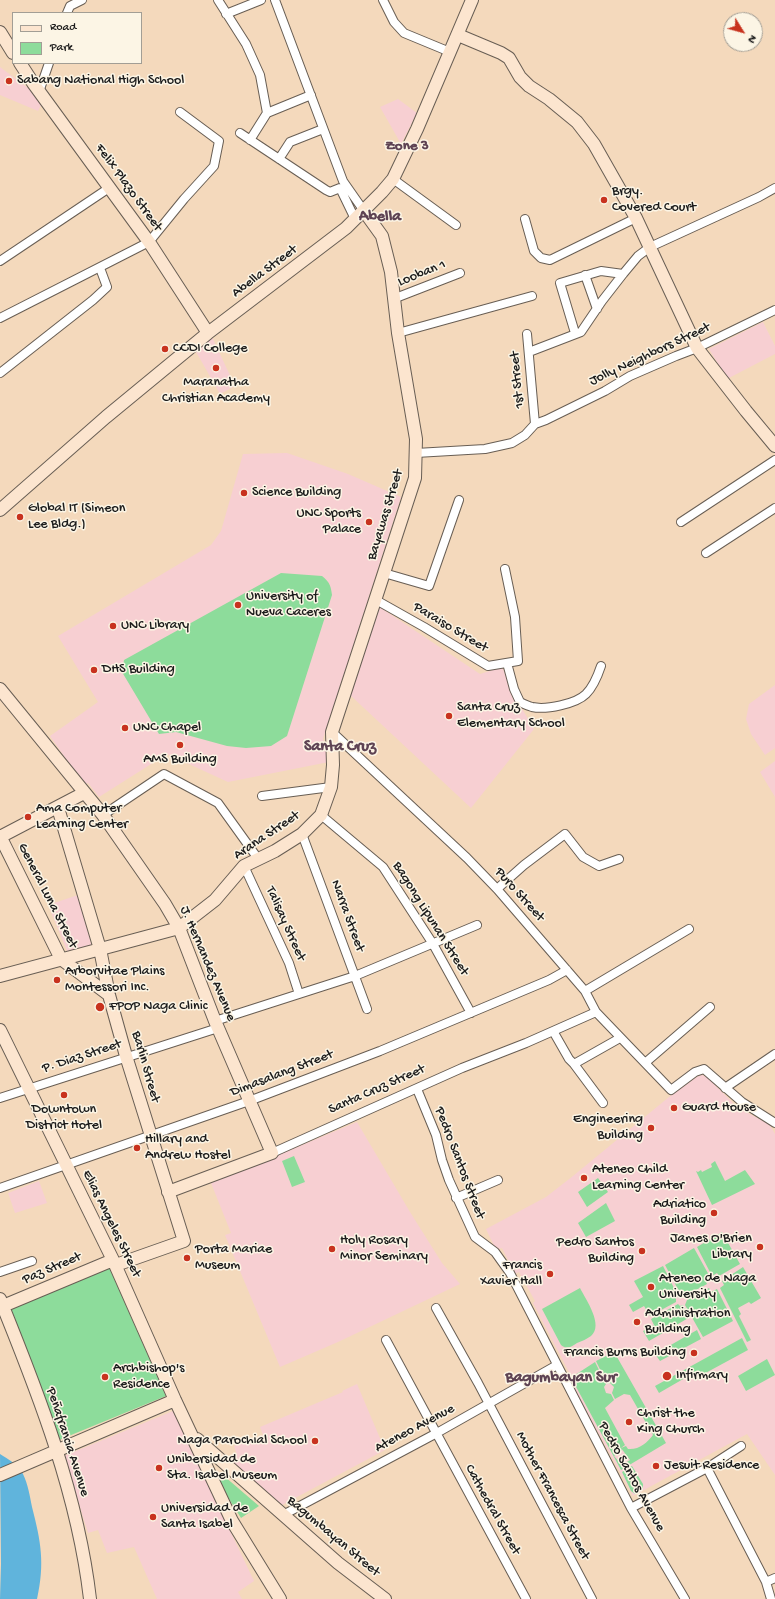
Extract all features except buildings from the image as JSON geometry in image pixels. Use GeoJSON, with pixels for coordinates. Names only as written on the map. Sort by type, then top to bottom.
{"type":"FeatureCollection","features":[{"type":"Feature","properties":{"kind":"street"},"geometry":{"type":"LineString","coordinates":[[67,12],[70,6],[82,0]]}},
{"type":"Feature","properties":{"kind":"street"},"geometry":{"type":"LineString","coordinates":[[218,0],[246,44],[260,75],[267,113]]}},
{"type":"Feature","properties":{"kind":"street"},"geometry":{"type":"LineString","coordinates":[[226,14],[261,0]]}},
{"type":"Feature","properties":{"kind":"street"},"geometry":{"type":"LineString","coordinates":[[275,0],[343,181],[357,200],[360,215]]}},
{"type":"Feature","properties":{"kind":"street"},"geometry":{"type":"LineString","coordinates":[[383,0],[394,22],[404,33],[450,52]]}},
{"type":"Feature","properties":{"kind":"street","name":"Abella Street"},"geometry":{"type":"LineString","coordinates":[[0,510],[106,416],[208,333],[324,245],[360,215],[393,179],[417,129],[472,0]]}},
{"type":"Feature","properties":{"kind":"street"},"geometry":{"type":"LineString","coordinates":[[0,32],[12,51]]}},
{"type":"Feature","properties":{"kind":"street"},"geometry":{"type":"LineString","coordinates":[[458,35],[501,53],[509,58],[520,77],[529,86],[549,99],[577,122],[594,144],[636,218],[697,348],[775,446]]}},
{"type":"Feature","properties":{"kind":"street","name":"Felix Plazo Street"},"geometry":{"type":"LineString","coordinates":[[21,64],[39,92],[150,242],[208,333]]}},
{"type":"Feature","properties":{"kind":"street"},"geometry":{"type":"LineString","coordinates":[[39,92],[49,64]]}},
{"type":"Feature","properties":{"kind":"street"},"geometry":{"type":"LineString","coordinates":[[250,140],[267,113],[311,95]]}},
{"type":"Feature","properties":{"kind":"street"},"geometry":{"type":"LineString","coordinates":[[0,318],[150,242],[214,166],[219,142],[180,112]]}},
{"type":"Feature","properties":{"kind":"street"},"geometry":{"type":"LineString","coordinates":[[279,159],[290,142],[323,129]]}},
{"type":"Feature","properties":{"kind":"street"},"geometry":{"type":"LineString","coordinates":[[240,133],[326,190],[330,192],[340,188],[348,206],[360,215]]}},
{"type":"Feature","properties":{"kind":"street"},"geometry":{"type":"LineString","coordinates":[[393,179],[456,225]]}},
{"type":"Feature","properties":{"kind":"street"},"geometry":{"type":"LineString","coordinates":[[0,261],[109,188]]}},
{"type":"Feature","properties":{"kind":"street"},"geometry":{"type":"LineString","coordinates":[[529,352],[575,333],[581,332],[623,274],[638,256],[650,247],[759,197],[775,188]]}},
{"type":"Feature","properties":{"kind":"street"},"geometry":{"type":"LineString","coordinates":[[348,206],[357,200]]}},
{"type":"Feature","properties":{"kind":"street","name":"Bayawas Street"},"geometry":{"type":"LineString","coordinates":[[332,732],[415,478],[415,431],[398,333],[391,272],[382,236],[360,215]]}},
{"type":"Feature","properties":{"kind":"street"},"geometry":{"type":"LineString","coordinates":[[525,219],[534,251],[541,258],[550,260],[636,218]]}},
{"type":"Feature","properties":{"kind":"street"},"geometry":{"type":"LineString","coordinates":[[0,373],[93,300],[107,287],[100,268]]}},
{"type":"Feature","properties":{"kind":"street"},"geometry":{"type":"LineString","coordinates":[[575,333],[560,283],[601,271],[623,274]]}},
{"type":"Feature","properties":{"kind":"street","name":"Looban 1"},"geometry":{"type":"LineString","coordinates":[[393,299],[460,273]]}},
{"type":"Feature","properties":{"kind":"street"},"geometry":{"type":"LineString","coordinates":[[585,275],[597,309]]}},
{"type":"Feature","properties":{"kind":"street"},"geometry":{"type":"LineString","coordinates":[[398,333],[532,296]]}},
{"type":"Feature","properties":{"kind":"street","name":"Jolly Neighbors Street"},"geometry":{"type":"LineString","coordinates":[[535,424],[604,391],[630,376],[697,348],[775,310]]}},
{"type":"Feature","properties":{"kind":"street","name":"1st Street"},"geometry":{"type":"LineString","coordinates":[[527,334],[535,424]]}},
{"type":"Feature","properties":{"kind":"street"},"geometry":{"type":"LineString","coordinates":[[416,453],[485,449],[512,443],[525,435],[535,424]]}},
{"type":"Feature","properties":{"kind":"street"},"geometry":{"type":"LineString","coordinates":[[681,522],[775,460]]}},
{"type":"Feature","properties":{"kind":"street"},"geometry":{"type":"LineString","coordinates":[[384,573],[430,586],[459,500]]}},
{"type":"Feature","properties":{"kind":"street"},"geometry":{"type":"LineString","coordinates":[[706,553],[775,508]]}},
{"type":"Feature","properties":{"kind":"street"},"geometry":{"type":"LineString","coordinates":[[505,569],[515,617],[518,661],[507,663],[514,689],[520,702],[532,707],[561,706],[572,702],[586,694],[597,677],[601,666]]}},
{"type":"Feature","properties":{"kind":"street","name":"Paraiso Street"},"geometry":{"type":"LineString","coordinates":[[376,600],[488,666],[507,663]]}},
{"type":"Feature","properties":{"kind":"street","name":"J. Hernandez Avenue"},"geometry":{"type":"LineString","coordinates":[[0,689],[103,815],[165,904],[178,928],[217,1025],[272,1153]]}},
{"type":"Feature","properties":{"kind":"street","name":"Arana Street"},"geometry":{"type":"LineString","coordinates":[[0,976],[178,928],[214,900],[244,866],[259,860],[302,834],[321,815],[331,787],[333,765],[332,732]]}},
{"type":"Feature","properties":{"kind":"street","name":"Puro Street"},"geometry":{"type":"LineString","coordinates":[[332,732],[467,858],[497,889],[568,970],[584,991],[596,1012],[671,1090],[695,1072],[704,1069],[725,1088]]}},
{"type":"Feature","properties":{"kind":"street"},"geometry":{"type":"LineString","coordinates":[[103,815],[164,774],[218,804],[259,860]]}},
{"type":"Feature","properties":{"kind":"street"},"geometry":{"type":"LineString","coordinates":[[262,796],[331,787]]}},
{"type":"Feature","properties":{"kind":"street"},"geometry":{"type":"LineString","coordinates":[[0,837],[58,808],[84,793]]}},
{"type":"Feature","properties":{"kind":"street","name":"Barlin Street"},"geometry":{"type":"LineString","coordinates":[[58,808],[100,949],[109,995],[126,1056],[184,1241]]}},
{"type":"Feature","properties":{"kind":"street","name":"Bagong Lipunan Street"},"geometry":{"type":"LineString","coordinates":[[321,815],[383,867],[433,944],[471,1013]]}},
{"type":"Feature","properties":{"kind":"street","name":"Narra Street"},"geometry":{"type":"LineString","coordinates":[[302,834],[367,1008]]}},
{"type":"Feature","properties":{"kind":"street"},"geometry":{"type":"LineString","coordinates":[[497,889],[524,864],[565,834],[583,857],[599,866],[619,859]]}},
{"type":"Feature","properties":{"kind":"street","name":"General Luna Street"},"geometry":{"type":"LineString","coordinates":[[0,837],[62,959],[109,995]]}},
{"type":"Feature","properties":{"kind":"street","name":"Talisay Street"},"geometry":{"type":"LineString","coordinates":[[244,866],[289,963],[299,994]]}},
{"type":"Feature","properties":{"kind":"street","name":"P. Diaz Street"},"geometry":{"type":"LineString","coordinates":[[0,1098],[217,1025],[299,994],[355,976],[476,925]]}},
{"type":"Feature","properties":{"kind":"street"},"geometry":{"type":"LineString","coordinates":[[584,991],[689,929]]}},
{"type":"Feature","properties":{"kind":"street","name":"Dimasalang Street"},"geometry":{"type":"LineString","coordinates":[[0,1188],[150,1136],[380,1051],[548,980],[568,970]]}},
{"type":"Feature","properties":{"kind":"street"},"geometry":{"type":"LineString","coordinates":[[645,1064],[710,1007]]}},
{"type":"Feature","properties":{"kind":"street","name":"Santa Cruz Street"},"geometry":{"type":"LineString","coordinates":[[168,1192],[272,1153],[462,1068],[596,1012]]}},
{"type":"Feature","properties":{"kind":"street","name":"Elias Angeles Street"},"geometry":{"type":"LineString","coordinates":[[0,1030],[114,1262],[175,1400],[232,1521],[280,1599]]}},
{"type":"Feature","properties":{"kind":"street"},"geometry":{"type":"LineString","coordinates":[[552,1031],[569,1059],[603,1103]]}},
{"type":"Feature","properties":{"kind":"street"},"geometry":{"type":"LineString","coordinates":[[574,1064],[620,1038]]}},
{"type":"Feature","properties":{"kind":"street"},"geometry":{"type":"LineString","coordinates":[[775,1054],[725,1088],[742,1102],[775,1123]]}},
{"type":"Feature","properties":{"kind":"street","name":"Pedro Santos Street"},"geometry":{"type":"LineString","coordinates":[[417,1089],[436,1135],[442,1160],[456,1198],[475,1237],[495,1252],[510,1273],[557,1365]]}},
{"type":"Feature","properties":{"kind":"street"},"geometry":{"type":"LineString","coordinates":[[456,1198],[498,1180]]}},
{"type":"Feature","properties":{"kind":"street","name":"Paz Street"},"geometry":{"type":"LineString","coordinates":[[1,1302],[114,1262],[184,1241]]}},
{"type":"Feature","properties":{"kind":"street"},"geometry":{"type":"LineString","coordinates":[[0,1272],[32,1261]]}},
{"type":"Feature","properties":{"kind":"street","name":"Peñafrancia Avenue"},"geometry":{"type":"LineString","coordinates":[[1,1302],[57,1450],[78,1532],[88,1579],[90,1599]]}},
{"type":"Feature","properties":{"kind":"street","name":"Mother Francesca Street"},"geometry":{"type":"LineString","coordinates":[[436,1308],[592,1599]]}},
{"type":"Feature","properties":{"kind":"street","name":"Cathedral Street"},"geometry":{"type":"LineString","coordinates":[[386,1340],[526,1599]]}},
{"type":"Feature","properties":{"kind":"street","name":"Ateneo Avenue"},"geometry":{"type":"LineString","coordinates":[[283,1515],[436,1434],[557,1365]]}},
{"type":"Feature","properties":{"kind":"street","name":"Pedro Santos Avenue"},"geometry":{"type":"LineString","coordinates":[[557,1365],[631,1508],[685,1599]]}},
{"type":"Feature","properties":{"kind":"street"},"geometry":{"type":"LineString","coordinates":[[0,1475],[175,1400]]}},
{"type":"Feature","properties":{"kind":"street","name":"Bagumbayan Street"},"geometry":{"type":"LineString","coordinates":[[191,1433],[208,1450],[283,1515],[338,1562],[385,1599]]}},
{"type":"Feature","properties":{"kind":"street"},"geometry":{"type":"LineString","coordinates":[[631,1508],[707,1468],[741,1446]]}},
{"type":"Feature","properties":{"kind":"street"},"geometry":{"type":"LineString","coordinates":[[707,1468],[766,1582],[771,1599]]}},
{"type":"Feature","properties":{"kind":"street"},"geometry":{"type":"LineString","coordinates":[[766,1582],[775,1578]]}},
{"type":"Feature","properties":{"kind":"shaded area","name":"Sabang National High School"},"geometry":{"type":"Polygon","coordinates":[[[0,67],[44,100],[38,111],[0,95],[0,67]]]}},
{"type":"Feature","properties":{"kind":"shaded area"},"geometry":{"type":"Polygon","coordinates":[[[398,99],[417,113],[401,144],[380,107],[398,99]]]}},
{"type":"Feature","properties":{"kind":"shaded area"},"geometry":{"type":"Polygon","coordinates":[[[763,322],[775,346],[775,354],[727,379],[709,349],[763,322]]]}},
{"type":"Feature","properties":{"kind":"shaded area","name":"Maranatha Christian Academy"},"geometry":{"type":"Polygon","coordinates":[[[212,337],[235,386],[220,394],[195,350],[212,337]]]}},
{"type":"Feature","properties":{"kind":"shaded area","name":"University of Nueva Caceres"},"geometry":{"type":"Polygon","coordinates":[[[287,453],[348,474],[401,497],[323,739],[328,749],[329,762],[228,782],[167,754],[99,797],[88,783],[84,785],[50,736],[98,702],[58,636],[211,545],[221,531],[243,454],[287,453]]]}},
{"type":"Feature","properties":{"kind":"shaded area","name":"Santa Cruz Elementary School"},"geometry":{"type":"Polygon","coordinates":[[[378,606],[480,674],[502,667],[518,702],[534,729],[471,808],[349,694],[378,606]]]}},
{"type":"Feature","properties":{"kind":"shaded area"},"geometry":{"type":"Polygon","coordinates":[[[775,685],[775,748],[765,755],[751,734],[746,719],[749,704],[775,685]]]}},
{"type":"Feature","properties":{"kind":"shaded area"},"geometry":{"type":"Polygon","coordinates":[[[775,761],[775,797],[760,772],[775,761]]]}},
{"type":"Feature","properties":{"kind":"shaded area"},"geometry":{"type":"Polygon","coordinates":[[[78,895],[92,947],[68,953],[48,905],[78,895]]]}},
{"type":"Feature","properties":{"kind":"shaded area","name":"Ateneo de Naga University"},"geometry":{"type":"Polygon","coordinates":[[[702,1075],[707,1077],[738,1108],[769,1124],[775,1134],[775,1475],[747,1434],[633,1496],[567,1376],[570,1374],[533,1303],[535,1301],[519,1272],[515,1274],[502,1248],[496,1250],[486,1229],[546,1197],[669,1097],[698,1076],[702,1075]]]}},
{"type":"Feature","properties":{"kind":"shaded area","name":"Holy Rosary Minor Seminary"},"geometry":{"type":"Polygon","coordinates":[[[357,1122],[442,1263],[460,1284],[338,1342],[280,1367],[225,1235],[231,1233],[211,1183],[357,1122]]]}},
{"type":"Feature","properties":{"kind":"shaded area"},"geometry":{"type":"Polygon","coordinates":[[[39,1181],[47,1203],[15,1213],[8,1193],[39,1181]]]}},
{"type":"Feature","properties":{"kind":"shaded area","name":"Naga Parochial School"},"geometry":{"type":"Polygon","coordinates":[[[357,1384],[385,1450],[282,1505],[231,1463],[237,1455],[234,1446],[263,1435],[260,1427],[343,1392],[342,1391],[357,1384]]]}},
{"type":"Feature","properties":{"kind":"shaded area","name":"Universidad de Santa Isabel"},"geometry":{"type":"Polygon","coordinates":[[[173,1411],[254,1581],[238,1592],[242,1599],[157,1599],[134,1547],[107,1553],[98,1530],[88,1533],[64,1456],[173,1411]]]}},
{"type":"Feature","properties":{"kind":"green space"},"geometry":{"type":"Polygon","coordinates":[[[281,573],[322,576],[330,585],[332,595],[287,736],[271,746],[246,748],[227,746],[176,732],[159,734],[122,672],[124,660],[281,573]]]}},
{"type":"Feature","properties":{"kind":"green space"},"geometry":{"type":"Polygon","coordinates":[[[294,1156],[305,1182],[292,1187],[282,1161],[294,1156]]]}},
{"type":"Feature","properties":{"kind":"green space"},"geometry":{"type":"Polygon","coordinates":[[[715,1161],[725,1181],[745,1170],[755,1184],[712,1205],[696,1171],[698,1172],[701,1170],[702,1172],[712,1167],[711,1164],[715,1161]]]}},
{"type":"Feature","properties":{"kind":"green space"},"geometry":{"type":"Polygon","coordinates":[[[598,1178],[608,1192],[587,1207],[578,1192],[598,1178]]]}},
{"type":"Feature","properties":{"kind":"green space"},"geometry":{"type":"Polygon","coordinates":[[[606,1203],[615,1221],[586,1237],[578,1223],[606,1203]]]}},
{"type":"Feature","properties":{"kind":"green space"},"geometry":{"type":"Polygon","coordinates":[[[722,1232],[740,1264],[719,1276],[717,1273],[712,1276],[697,1247],[722,1232]]]}},
{"type":"Feature","properties":{"kind":"green space"},"geometry":{"type":"Polygon","coordinates":[[[694,1248],[710,1277],[705,1279],[707,1284],[685,1296],[681,1295],[665,1265],[694,1248]]]}},
{"type":"Feature","properties":{"kind":"green space"},"geometry":{"type":"Polygon","coordinates":[[[663,1266],[678,1296],[676,1298],[676,1302],[650,1316],[644,1306],[633,1312],[629,1305],[643,1297],[634,1281],[663,1266]]]}},
{"type":"Feature","properties":{"kind":"green space"},"geometry":{"type":"Polygon","coordinates":[[[109,1267],[166,1396],[59,1440],[11,1308],[109,1267]]]}},
{"type":"Feature","properties":{"kind":"green space"},"geometry":{"type":"Polygon","coordinates":[[[743,1267],[761,1298],[751,1304],[749,1302],[738,1308],[741,1314],[739,1316],[751,1340],[747,1342],[720,1288],[724,1285],[722,1281],[743,1267]]]}},
{"type":"Feature","properties":{"kind":"green space"},"geometry":{"type":"Polygon","coordinates":[[[580,1288],[593,1312],[596,1326],[595,1331],[588,1338],[567,1348],[561,1345],[542,1309],[580,1288]]]}},
{"type":"Feature","properties":{"kind":"green space"},"geometry":{"type":"Polygon","coordinates":[[[709,1288],[711,1292],[717,1289],[733,1321],[703,1337],[685,1305],[687,1300],[709,1288]]]}},
{"type":"Feature","properties":{"kind":"green space"},"geometry":{"type":"Polygon","coordinates":[[[678,1304],[680,1306],[683,1305],[690,1317],[649,1341],[643,1331],[654,1325],[651,1319],[678,1304]]]}},
{"type":"Feature","properties":{"kind":"green space"},"geometry":{"type":"Polygon","coordinates":[[[697,1330],[701,1339],[660,1361],[655,1354],[697,1330]]]}},
{"type":"Feature","properties":{"kind":"green space"},"geometry":{"type":"Polygon","coordinates":[[[742,1338],[748,1350],[700,1376],[697,1371],[659,1393],[655,1386],[742,1338]]]}},
{"type":"Feature","properties":{"kind":"green space"},"geometry":{"type":"Polygon","coordinates":[[[608,1355],[617,1357],[666,1443],[621,1470],[574,1383],[575,1375],[595,1362],[606,1384],[604,1387],[606,1393],[611,1394],[614,1400],[605,1408],[625,1445],[621,1448],[626,1446],[628,1449],[636,1448],[648,1441],[653,1435],[630,1395],[624,1394],[615,1399],[612,1393],[614,1387],[610,1383],[607,1384],[596,1361],[608,1355]],[[621,1448],[622,1450],[614,1456],[622,1465],[630,1460],[621,1448]]]}},
{"type":"Feature","properties":{"kind":"green space"},"geometry":{"type":"Polygon","coordinates":[[[767,1359],[775,1375],[746,1391],[738,1376],[767,1359]]]}},
{"type":"Feature","properties":{"kind":"green space"},"geometry":{"type":"Polygon","coordinates":[[[632,1466],[643,1484],[643,1488],[635,1494],[631,1491],[622,1472],[632,1466]]]}},
{"type":"Feature","properties":{"kind":"green space"},"geometry":{"type":"Polygon","coordinates":[[[224,1476],[259,1506],[241,1518],[217,1480],[224,1476]]]}},
{"type":"Feature","properties":{"kind":"water"},"geometry":{"type":"Polygon","coordinates":[[[0,1454],[13,1462],[19,1468],[25,1478],[29,1490],[41,1553],[41,1574],[37,1599],[0,1599],[0,1454]]]}},
{"type":"Feature","properties":{"kind":"place","name":"Sabang National High School"},"geometry":{"type":"Point","coordinates":[9,81]}},
{"type":"Feature","properties":{"kind":"place","name":"Brgy. Covered Court"},"geometry":{"type":"Point","coordinates":[604,200]}},
{"type":"Feature","properties":{"kind":"place","name":"CCDI College"},"geometry":{"type":"Point","coordinates":[165,349]}},
{"type":"Feature","properties":{"kind":"place","name":"Maranatha Christian Academy"},"geometry":{"type":"Point","coordinates":[216,368]}},
{"type":"Feature","properties":{"kind":"place","name":"Science Building"},"geometry":{"type":"Point","coordinates":[244,493]}},
{"type":"Feature","properties":{"kind":"place","name":"Global IT (Simeon Lee Bldg.)"},"geometry":{"type":"Point","coordinates":[20,517]}},
{"type":"Feature","properties":{"kind":"place","name":"UNC Sports Palace"},"geometry":{"type":"Point","coordinates":[369,522]}},
{"type":"Feature","properties":{"kind":"place","name":"University of Nueva Caceres"},"geometry":{"type":"Point","coordinates":[238,605]}},
{"type":"Feature","properties":{"kind":"place","name":"UNC Library"},"geometry":{"type":"Point","coordinates":[113,626]}},
{"type":"Feature","properties":{"kind":"place","name":"DHS Building"},"geometry":{"type":"Point","coordinates":[94,670]}},
{"type":"Feature","properties":{"kind":"place","name":"Santa Cruz Elementary School"},"geometry":{"type":"Point","coordinates":[449,716]}},
{"type":"Feature","properties":{"kind":"place","name":"UNC Chapel"},"geometry":{"type":"Point","coordinates":[125,728]}},
{"type":"Feature","properties":{"kind":"place","name":"AMS Building"},"geometry":{"type":"Point","coordinates":[180,745]}},
{"type":"Feature","properties":{"kind":"place","name":"Ama Computer Learning Center"},"geometry":{"type":"Point","coordinates":[28,817]}},
{"type":"Feature","properties":{"kind":"place","name":"Arborvitae Plains Montessori Inc."},"geometry":{"type":"Point","coordinates":[57,980]}},
{"type":"Feature","properties":{"kind":"place","name":"FPOP Naga Clinic"},"geometry":{"type":"Point","coordinates":[100,1007]}},
{"type":"Feature","properties":{"kind":"place","name":"Downtown District Hotel"},"geometry":{"type":"Point","coordinates":[64,1095]}},
{"type":"Feature","properties":{"kind":"place","name":"Guard House"},"geometry":{"type":"Point","coordinates":[674,1108]}},
{"type":"Feature","properties":{"kind":"place","name":"Engineering Building"},"geometry":{"type":"Point","coordinates":[651,1128]}},
{"type":"Feature","properties":{"kind":"place","name":"Hillary and Andrew Hostel"},"geometry":{"type":"Point","coordinates":[137,1148]}},
{"type":"Feature","properties":{"kind":"place","name":"Ateneo Child Learning Center"},"geometry":{"type":"Point","coordinates":[584,1178]}},
{"type":"Feature","properties":{"kind":"place","name":"Adriatico Building"},"geometry":{"type":"Point","coordinates":[714,1213]}},
{"type":"Feature","properties":{"kind":"place","name":"James O'Brien Library"},"geometry":{"type":"Point","coordinates":[760,1247]}},
{"type":"Feature","properties":{"kind":"place","name":"Holy Rosary Minor Seminary"},"geometry":{"type":"Point","coordinates":[332,1249]}},
{"type":"Feature","properties":{"kind":"place","name":"Pedro Santos Building"},"geometry":{"type":"Point","coordinates":[642,1251]}},
{"type":"Feature","properties":{"kind":"place","name":"Porta Mariae Museum"},"geometry":{"type":"Point","coordinates":[187,1258]}},
{"type":"Feature","properties":{"kind":"place","name":"Francis Xavier Hall"},"geometry":{"type":"Point","coordinates":[550,1274]}},
{"type":"Feature","properties":{"kind":"place","name":"Ateneo de Naga University"},"geometry":{"type":"Point","coordinates":[651,1287]}},
{"type":"Feature","properties":{"kind":"place","name":"Administration Building"},"geometry":{"type":"Point","coordinates":[637,1322]}},
{"type":"Feature","properties":{"kind":"place","name":"Francis Burns Building"},"geometry":{"type":"Point","coordinates":[694,1353]}},
{"type":"Feature","properties":{"kind":"place","name":"Infirmary"},"geometry":{"type":"Point","coordinates":[667,1376]}},
{"type":"Feature","properties":{"kind":"place","name":"Archbishop's Residence"},"geometry":{"type":"Point","coordinates":[105,1377]}},
{"type":"Feature","properties":{"kind":"place","name":"Christ the King Church"},"geometry":{"type":"Point","coordinates":[629,1422]}},
{"type":"Feature","properties":{"kind":"place","name":"Naga Parochial School"},"geometry":{"type":"Point","coordinates":[315,1441]}},
{"type":"Feature","properties":{"kind":"place","name":"Jesuit Residence"},"geometry":{"type":"Point","coordinates":[656,1466]}},
{"type":"Feature","properties":{"kind":"place","name":"Unibersidad de Sta. Isabel Museum"},"geometry":{"type":"Point","coordinates":[159,1468]}},
{"type":"Feature","properties":{"kind":"place","name":"Universidad de Santa Isabel"},"geometry":{"type":"Point","coordinates":[153,1517]}},
{"type":"Feature","properties":{"kind":"district","name":"Zone 3"},"geometry":{"type":"Point","coordinates":[407,147]}},
{"type":"Feature","properties":{"kind":"district","name":"Abella"},"geometry":{"type":"Point","coordinates":[380,218]}},
{"type":"Feature","properties":{"kind":"district","name":"Santa Cruz"},"geometry":{"type":"Point","coordinates":[340,748]}},
{"type":"Feature","properties":{"kind":"district","name":"Bagumbayan Sur"},"geometry":{"type":"Point","coordinates":[561,1379]}}]}
